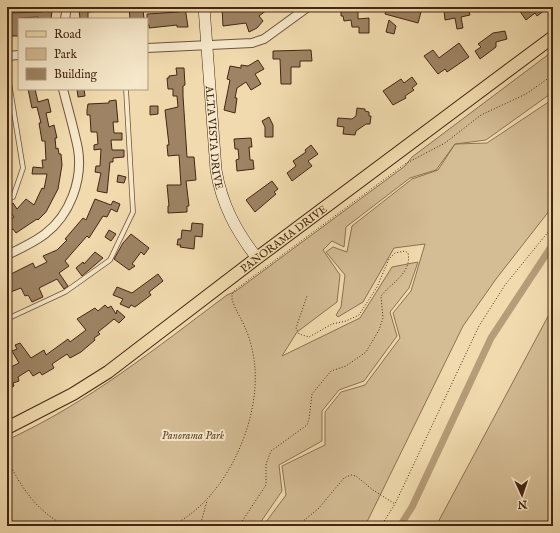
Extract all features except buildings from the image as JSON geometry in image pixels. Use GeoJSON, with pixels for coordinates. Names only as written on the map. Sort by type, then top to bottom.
{"type":"FeatureCollection","features":[{"type":"Feature","properties":{"kind":"main road","name":"PANORAMA DRIVE"},"geometry":{"type":"LineString","coordinates":[[7,428],[73,394],[108,372],[257,258],[553,37]]}},
{"type":"Feature","properties":{"kind":"street"},"geometry":{"type":"LineString","coordinates":[[65,18],[67,7]]}},
{"type":"Feature","properties":{"kind":"street","name":"ALTA VISTA DRIVE"},"geometry":{"type":"LineString","coordinates":[[204,7],[216,170],[219,186],[228,213],[235,227],[257,258]]}},
{"type":"Feature","properties":{"kind":"street"},"geometry":{"type":"LineString","coordinates":[[148,48],[252,43],[264,39],[308,7]]}},
{"type":"Feature","properties":{"kind":"street"},"geometry":{"type":"LineString","coordinates":[[7,56],[18,55]]}},
{"type":"Feature","properties":{"kind":"street"},"geometry":{"type":"LineString","coordinates":[[7,255],[36,241],[46,234],[63,215],[73,196],[77,184],[79,160],[64,90]]}},
{"type":"Feature","properties":{"kind":"lane"},"geometry":{"type":"LineString","coordinates":[[7,70],[23,168],[12,197],[7,200]]}},
{"type":"Feature","properties":{"kind":"lane"},"geometry":{"type":"LineString","coordinates":[[7,319],[65,292],[110,260],[133,212],[126,90]]}},
{"type":"Feature","properties":{"kind":"path"},"geometry":{"type":"LineString","coordinates":[[171,526],[183,521],[207,500],[226,474],[235,458],[247,428],[253,405],[255,368],[250,340],[232,299],[232,294],[235,290],[405,164],[445,143],[482,115],[526,94],[553,75]]}},
{"type":"Feature","properties":{"kind":"path"},"geometry":{"type":"LineString","coordinates":[[380,526],[395,504],[479,326],[506,285],[553,226]]}},
{"type":"Feature","properties":{"kind":"path"},"geometry":{"type":"LineString","coordinates":[[239,526],[266,485],[266,464],[271,451],[307,425],[310,419],[312,394],[331,371],[346,366],[366,352],[379,330],[383,318],[381,296],[405,272],[410,259],[408,253],[405,251],[395,253],[389,259],[376,287],[359,314],[332,324],[310,337],[299,334],[296,328],[306,296]]}},
{"type":"Feature","properties":{"kind":"path"},"geometry":{"type":"LineString","coordinates":[[7,459],[22,488],[33,501],[46,513],[66,526]]}},
{"type":"Feature","properties":{"kind":"path"},"geometry":{"type":"LineString","coordinates":[[297,526],[318,509],[344,478],[351,475],[356,476],[373,490],[395,504]]}},
{"type":"Feature","properties":{"kind":"path"},"geometry":{"type":"LineString","coordinates":[[200,526],[205,513],[207,500]]}},
{"type":"Feature","properties":{"kind":"path"},"geometry":{"type":"LineString","coordinates":[[7,520],[14,526]]}},
{"type":"Feature","properties":{"kind":"green space","name":"Panorama Park"},"geometry":{"type":"Polygon","coordinates":[[[553,51],[553,92],[486,140],[455,144],[436,170],[410,178],[346,227],[344,247],[332,241],[323,250],[340,275],[337,302],[297,332],[282,356],[360,318],[392,267],[418,262],[409,288],[390,312],[397,336],[364,381],[339,390],[322,411],[322,441],[279,465],[282,491],[258,526],[7,526],[7,440],[66,409],[121,374],[405,166],[412,157],[553,51]]]}},
{"type":"Feature","properties":{"kind":"green space"},"geometry":{"type":"Polygon","coordinates":[[[553,99],[553,206],[496,279],[463,326],[365,526],[263,526],[286,495],[282,466],[325,445],[325,412],[341,392],[365,385],[400,338],[393,313],[411,291],[425,244],[394,248],[363,302],[338,317],[336,315],[341,307],[345,275],[326,252],[333,247],[347,252],[352,226],[412,179],[438,170],[455,144],[487,143],[553,99]]]}},
{"type":"Feature","properties":{"kind":"green space"},"geometry":{"type":"Polygon","coordinates":[[[553,307],[553,526],[436,526],[553,307]]]}},
{"type":"Feature","properties":{"kind":"waterway"},"geometry":{"type":"LineString","coordinates":[[400,526],[412,507],[491,338],[553,244]]}}]}
